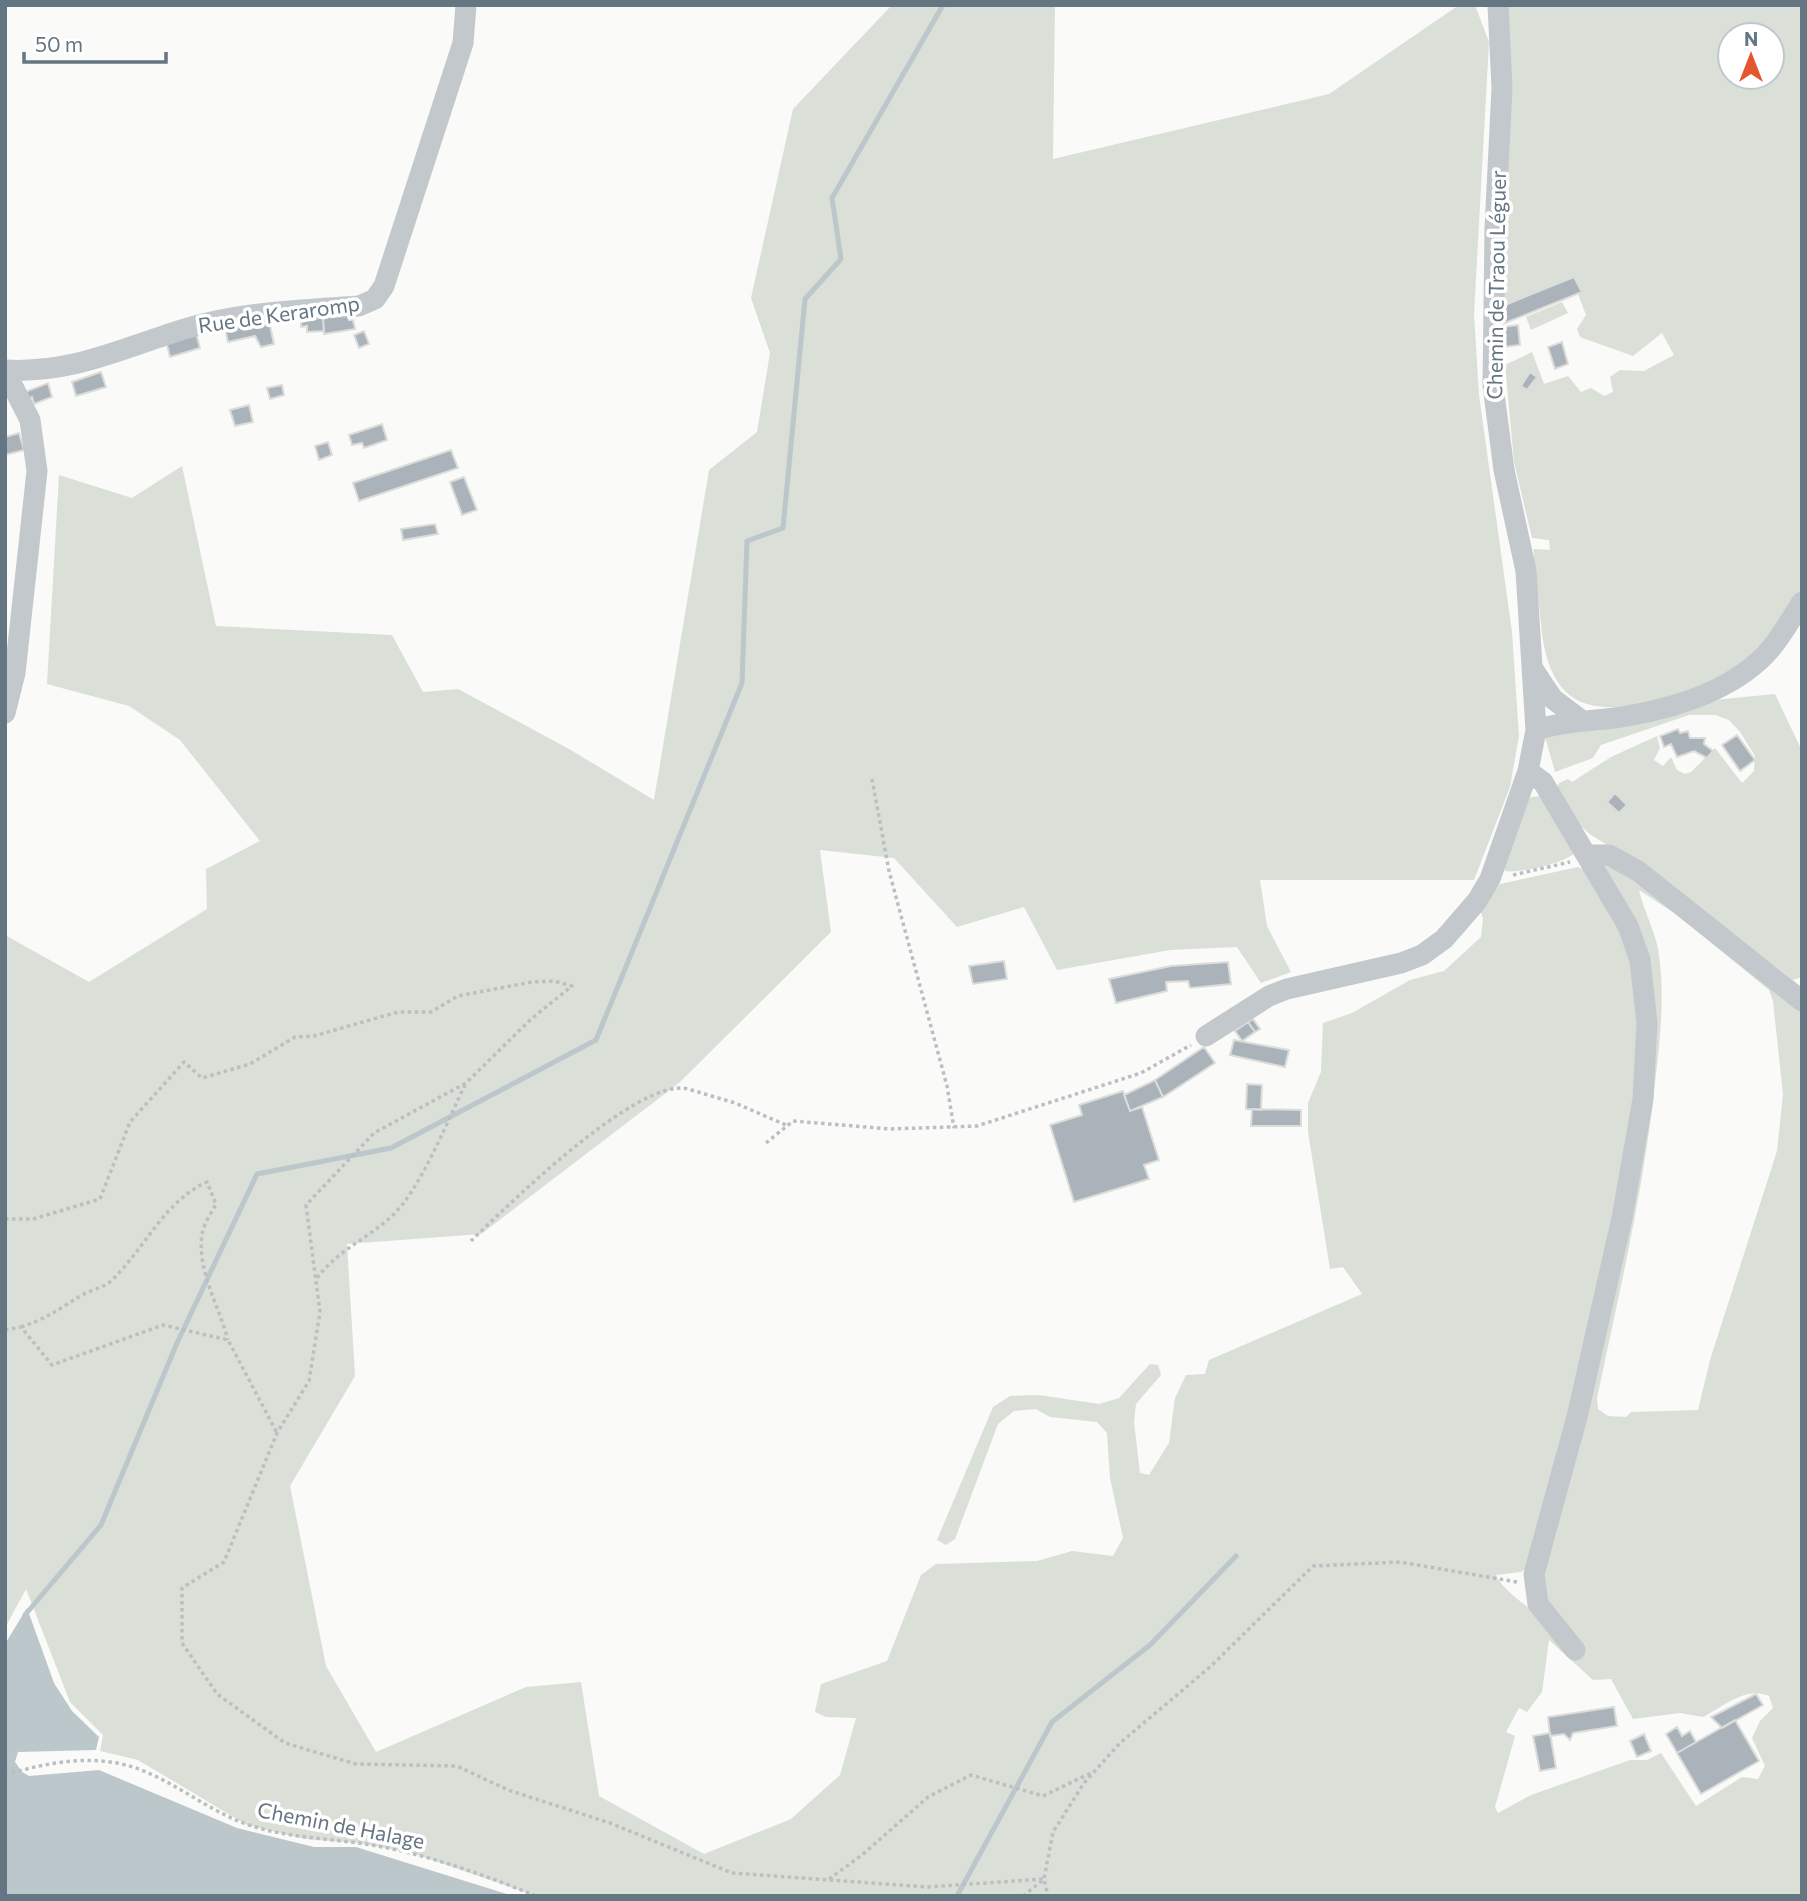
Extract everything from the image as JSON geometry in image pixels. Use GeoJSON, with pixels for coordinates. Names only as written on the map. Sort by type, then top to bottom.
{"type":"FeatureCollection","features":[{"type":"Feature","properties":{"kind":"street","name":"Rue de Keraromp"},"geometry":{"type":"LineString","coordinates":[[5,371],[55,369],[102,359],[201,325],[252,314],[359,306],[375,299],[384,286],[463,43],[466,5]]}},
{"type":"Feature","properties":{"kind":"street","name":"Chemin de Traou Léguer"},"geometry":{"type":"LineString","coordinates":[[1206,1036],[1269,996],[1287,989],[1365,974],[1422,956],[1444,939],[1464,917],[1490,879],[1528,771],[1536,730],[1525,571],[1504,470],[1493,386],[1495,228],[1502,88],[1499,5]]}},
{"type":"Feature","properties":{"kind":"street"},"geometry":{"type":"LineString","coordinates":[[5,371],[30,420],[37,471],[15,673],[5,713]]}},
{"type":"Feature","properties":{"kind":"street"},"geometry":{"type":"LineString","coordinates":[[1536,730],[1581,720],[1639,713],[1697,697],[1728,684],[1765,656],[1802,602]]}},
{"type":"Feature","properties":{"kind":"street"},"geometry":{"type":"LineString","coordinates":[[1532,665],[1553,699],[1581,720]]}},
{"type":"Feature","properties":{"kind":"street"},"geometry":{"type":"LineString","coordinates":[[1528,771],[1544,782],[1628,926],[1640,960],[1647,1012],[1645,1074],[1622,1218],[1577,1418],[1536,1563],[1534,1584],[1542,1611],[1575,1650]]}},
{"type":"Feature","properties":{"kind":"street"},"geometry":{"type":"LineString","coordinates":[[1587,855],[1609,855],[1638,871],[1802,1001]]}},
{"type":"Feature","properties":{"kind":"path"},"geometry":{"type":"LineString","coordinates":[[872,779],[889,871],[947,1086],[954,1128]]}},
{"type":"Feature","properties":{"kind":"path"},"geometry":{"type":"LineString","coordinates":[[1490,879],[1556,867],[1587,855]]}},
{"type":"Feature","properties":{"kind":"path"},"geometry":{"type":"LineString","coordinates":[[5,1219],[33,1219],[100,1199],[130,1122],[184,1062],[202,1078],[250,1064],[295,1037],[314,1036],[398,1012],[431,1012],[458,996],[533,982],[554,981],[572,986],[531,1019],[466,1083],[374,1133],[306,1205],[320,1312],[309,1381],[277,1433],[223,1562],[183,1588],[182,1643],[217,1694],[285,1743],[356,1764],[457,1766],[508,1790],[610,1823],[732,1873],[927,1887],[1044,1879]]}},
{"type":"Feature","properties":{"kind":"path"},"geometry":{"type":"LineString","coordinates":[[766,1143],[793,1121],[890,1129],[977,1126],[1141,1073],[1206,1036]]}},
{"type":"Feature","properties":{"kind":"path"},"geometry":{"type":"LineString","coordinates":[[316,1280],[331,1259],[392,1215],[416,1183],[466,1083]]}},
{"type":"Feature","properties":{"kind":"path"},"geometry":{"type":"LineString","coordinates":[[471,1241],[555,1160],[633,1107],[660,1093],[681,1087],[735,1103],[786,1125]]}},
{"type":"Feature","properties":{"kind":"path"},"geometry":{"type":"LineString","coordinates":[[5,1330],[52,1316],[84,1294],[109,1284],[190,1189],[207,1182],[216,1204],[202,1232],[202,1267],[219,1306],[228,1340],[277,1433]]}},
{"type":"Feature","properties":{"kind":"path"},"geometry":{"type":"LineString","coordinates":[[21,1327],[52,1365],[163,1325],[228,1340]]}},
{"type":"Feature","properties":{"kind":"path"},"geometry":{"type":"LineString","coordinates":[[1048,1896],[1044,1879],[1053,1832],[1095,1771],[1120,1743],[1210,1667],[1313,1566],[1400,1562],[1534,1584]]}},
{"type":"Feature","properties":{"kind":"path","name":"Chemin de Halage"},"geometry":{"type":"LineString","coordinates":[[5,1775],[23,1769],[83,1760],[134,1767],[247,1825],[305,1839],[358,1843],[412,1853],[536,1896]]}},
{"type":"Feature","properties":{"kind":"path"},"geometry":{"type":"LineString","coordinates":[[828,1880],[928,1797],[971,1775],[1043,1796],[1095,1771]]}},
{"type":"Feature","properties":{"kind":"path"},"geometry":{"type":"LineString","coordinates":[[1023,1896],[1044,1879]]}},
{"type":"Feature","properties":{"kind":"shaded area"},"geometry":{"type":"Polygon","coordinates":[[[892,5],[1055,5],[1053,159],[1329,94],[1459,5],[1475,5],[1489,42],[1474,314],[1479,395],[1512,632],[1519,736],[1510,787],[1474,880],[1260,880],[1267,926],[1291,972],[1261,983],[1237,947],[1170,950],[1057,970],[1024,907],[957,927],[894,858],[820,850],[831,932],[679,1083],[481,1234],[347,1244],[355,1376],[290,1486],[326,1666],[376,1752],[526,1687],[581,1682],[599,1796],[704,1854],[791,1819],[840,1775],[856,1718],[826,1717],[815,1712],[821,1684],[887,1661],[921,1575],[936,1564],[1037,1561],[1072,1551],[1113,1556],[1123,1538],[1110,1478],[1107,1433],[1097,1422],[1050,1417],[1036,1409],[1014,1411],[998,1424],[955,1539],[946,1545],[937,1540],[993,1407],[1010,1396],[1039,1395],[1099,1404],[1119,1398],[1150,1364],[1158,1365],[1161,1375],[1136,1404],[1134,1422],[1140,1473],[1149,1475],[1169,1443],[1175,1398],[1186,1375],[1205,1374],[1209,1360],[1362,1294],[1343,1267],[1330,1269],[1308,1132],[1308,1103],[1321,1072],[1323,1023],[1352,1013],[1410,980],[1444,971],[1481,937],[1483,918],[1479,908],[1500,884],[1578,867],[1591,876],[1603,890],[1614,907],[1631,947],[1641,986],[1645,1044],[1637,1133],[1629,1178],[1575,1408],[1541,1534],[1529,1566],[1521,1572],[1496,1575],[1509,1592],[1539,1617],[1548,1605],[1541,1574],[1543,1558],[1569,1478],[1587,1402],[1633,1184],[1644,1122],[1650,1060],[1649,974],[1633,926],[1600,865],[1603,861],[1657,892],[1682,910],[1732,949],[1802,1011],[1802,1896],[536,1896],[412,1853],[358,1843],[305,1839],[247,1825],[138,1760],[100,1751],[103,1735],[70,1702],[26,1589],[5,1628],[5,935],[89,982],[207,909],[206,869],[260,841],[180,740],[129,706],[47,684],[59,475],[132,498],[182,466],[216,626],[392,635],[423,692],[458,689],[569,749],[654,800],[709,470],[757,432],[770,353],[751,298],[793,109],[892,5]],[[1639,890],[1659,955],[1662,987],[1660,1035],[1638,1202],[1597,1398],[1598,1409],[1608,1416],[1626,1417],[1631,1412],[1698,1410],[1710,1360],[1777,1151],[1783,1094],[1773,1001],[1769,990],[1677,915],[1639,890]],[[1549,1640],[1542,1692],[1527,1712],[1519,1708],[1506,1732],[1515,1736],[1495,1807],[1498,1813],[1531,1795],[1630,1760],[1647,1760],[1661,1753],[1696,1806],[1742,1777],[1758,1779],[1765,1766],[1752,1738],[1760,1721],[1773,1708],[1769,1696],[1743,1695],[1703,1717],[1680,1713],[1633,1719],[1611,1679],[1593,1680],[1549,1640]]]}},
{"type":"Feature","properties":{"kind":"shaded area"},"geometry":{"type":"Polygon","coordinates":[[[1504,5],[1802,5],[1802,589],[1771,634],[1750,657],[1734,668],[1692,689],[1643,704],[1620,707],[1598,706],[1579,701],[1562,687],[1550,667],[1544,645],[1534,562],[1534,549],[1550,550],[1549,540],[1532,538],[1514,462],[1505,365],[1532,352],[1544,384],[1568,376],[1581,392],[1591,388],[1604,396],[1613,392],[1610,377],[1620,370],[1644,371],[1674,355],[1662,333],[1633,356],[1580,337],[1577,329],[1586,315],[1578,294],[1581,292],[1500,307],[1504,5]]]}},
{"type":"Feature","properties":{"kind":"shaded area"},"geometry":{"type":"Polygon","coordinates":[[[1562,302],[1568,313],[1531,330],[1526,317],[1562,302]]]}},
{"type":"Feature","properties":{"kind":"shaded area"},"geometry":{"type":"Polygon","coordinates":[[[1775,694],[1802,751],[1802,977],[1793,980],[1667,882],[1591,835],[1576,822],[1556,789],[1559,783],[1568,779],[1572,782],[1611,757],[1657,736],[1660,748],[1654,760],[1663,766],[1671,757],[1677,770],[1685,774],[1691,772],[1715,748],[1742,783],[1754,771],[1755,756],[1729,720],[1715,715],[1689,715],[1601,745],[1593,758],[1555,772],[1545,737],[1714,700],[1775,694]]]}},
{"type":"Feature","properties":{"kind":"shaded area"},"geometry":{"type":"Polygon","coordinates":[[[1541,796],[1577,851],[1563,860],[1542,867],[1505,871],[1503,865],[1526,803],[1531,797],[1541,796]]]}},
{"type":"Feature","properties":{"kind":"shaded area"},"geometry":{"type":"Polygon","coordinates":[[[27,1608],[54,1683],[72,1711],[99,1737],[96,1750],[18,1752],[15,1762],[22,1772],[29,1776],[99,1770],[237,1828],[314,1847],[356,1847],[513,1896],[5,1896],[5,1644],[27,1608]]]}},
{"type":"Feature","properties":{"kind":"building"},"geometry":{"type":"Polygon","coordinates":[[[1574,277],[1582,292],[1505,323],[1500,307],[1574,277]]]}},
{"type":"Feature","properties":{"kind":"building"},"geometry":{"type":"Polygon","coordinates":[[[348,315],[349,320],[353,320],[355,329],[324,334],[323,317],[348,315]]]}},
{"type":"Feature","properties":{"kind":"building"},"geometry":{"type":"Polygon","coordinates":[[[323,317],[324,331],[307,332],[307,326],[301,327],[301,318],[323,317]]]}},
{"type":"Feature","properties":{"kind":"building"},"geometry":{"type":"Polygon","coordinates":[[[269,321],[274,344],[261,347],[255,336],[228,342],[225,329],[269,321]]]}},
{"type":"Feature","properties":{"kind":"building"},"geometry":{"type":"Polygon","coordinates":[[[1518,325],[1520,345],[1504,347],[1502,327],[1518,325]]]}},
{"type":"Feature","properties":{"kind":"building"},"geometry":{"type":"Polygon","coordinates":[[[364,331],[369,344],[359,348],[354,335],[364,331]]]}},
{"type":"Feature","properties":{"kind":"building"},"geometry":{"type":"Polygon","coordinates":[[[196,333],[200,348],[170,357],[166,341],[196,333]]]}},
{"type":"Feature","properties":{"kind":"building"},"geometry":{"type":"Polygon","coordinates":[[[1562,342],[1568,364],[1555,369],[1548,347],[1562,342]]]}},
{"type":"Feature","properties":{"kind":"building"},"geometry":{"type":"Polygon","coordinates":[[[101,372],[106,387],[76,396],[72,382],[101,372]]]}},
{"type":"Feature","properties":{"kind":"building"},"geometry":{"type":"Polygon","coordinates":[[[1530,372],[1537,377],[1527,390],[1521,386],[1530,372]]]}},
{"type":"Feature","properties":{"kind":"building"},"geometry":{"type":"Polygon","coordinates":[[[48,383],[52,397],[34,404],[32,397],[28,399],[25,392],[48,383]]]}},
{"type":"Feature","properties":{"kind":"building"},"geometry":{"type":"Polygon","coordinates":[[[282,385],[284,395],[270,399],[267,388],[282,385]]]}},
{"type":"Feature","properties":{"kind":"building"},"geometry":{"type":"Polygon","coordinates":[[[249,405],[253,422],[235,426],[230,410],[249,405]]]}},
{"type":"Feature","properties":{"kind":"building"},"geometry":{"type":"Polygon","coordinates":[[[382,424],[387,440],[364,448],[362,443],[352,445],[349,435],[382,424]]]}},
{"type":"Feature","properties":{"kind":"building"},"geometry":{"type":"Polygon","coordinates":[[[19,433],[24,450],[5,455],[5,437],[19,433]]]}},
{"type":"Feature","properties":{"kind":"building"},"geometry":{"type":"Polygon","coordinates":[[[328,442],[332,455],[319,460],[315,446],[328,442]]]}},
{"type":"Feature","properties":{"kind":"building"},"geometry":{"type":"Polygon","coordinates":[[[451,450],[458,468],[359,501],[353,483],[451,450]]]}},
{"type":"Feature","properties":{"kind":"building"},"geometry":{"type":"Polygon","coordinates":[[[464,477],[477,510],[462,515],[450,482],[464,477]]]}},
{"type":"Feature","properties":{"kind":"building"},"geometry":{"type":"Polygon","coordinates":[[[435,524],[438,534],[403,540],[401,529],[435,524]]]}},
{"type":"Feature","properties":{"kind":"building"},"geometry":{"type":"Polygon","coordinates":[[[1678,729],[1680,733],[1688,731],[1690,738],[1705,738],[1704,744],[1713,751],[1707,758],[1694,751],[1677,757],[1671,744],[1664,747],[1660,736],[1678,729]]]}},
{"type":"Feature","properties":{"kind":"building"},"geometry":{"type":"Polygon","coordinates":[[[1737,735],[1755,760],[1740,771],[1722,745],[1737,735]]]}},
{"type":"Feature","properties":{"kind":"building"},"geometry":{"type":"Polygon","coordinates":[[[1615,793],[1627,805],[1619,813],[1607,802],[1615,793]]]}},
{"type":"Feature","properties":{"kind":"building"},"geometry":{"type":"Polygon","coordinates":[[[1004,961],[1007,979],[973,984],[969,966],[1004,961]]]}},
{"type":"Feature","properties":{"kind":"building"},"geometry":{"type":"Polygon","coordinates":[[[1228,962],[1231,984],[1190,988],[1188,981],[1166,982],[1167,991],[1116,1003],[1109,979],[1171,966],[1228,962]]]}},
{"type":"Feature","properties":{"kind":"building"},"geometry":{"type":"Polygon","coordinates":[[[1253,1019],[1260,1029],[1255,1032],[1248,1022],[1253,1019]]]}},
{"type":"Feature","properties":{"kind":"building"},"geometry":{"type":"Polygon","coordinates":[[[1248,1022],[1255,1032],[1242,1041],[1235,1031],[1248,1022]]]}},
{"type":"Feature","properties":{"kind":"building"},"geometry":{"type":"Polygon","coordinates":[[[1234,1040],[1289,1050],[1285,1067],[1230,1055],[1234,1040]]]}},
{"type":"Feature","properties":{"kind":"building"},"geometry":{"type":"Polygon","coordinates":[[[1204,1047],[1215,1063],[1163,1097],[1155,1080],[1204,1047]]]}},
{"type":"Feature","properties":{"kind":"building"},"geometry":{"type":"Polygon","coordinates":[[[1155,1080],[1163,1097],[1130,1111],[1124,1095],[1155,1080]]]}},
{"type":"Feature","properties":{"kind":"building"},"geometry":{"type":"Polygon","coordinates":[[[1247,1084],[1262,1085],[1261,1110],[1246,1109],[1247,1084]]]}},
{"type":"Feature","properties":{"kind":"building"},"geometry":{"type":"Polygon","coordinates":[[[1123,1091],[1130,1111],[1142,1107],[1159,1160],[1144,1165],[1149,1179],[1074,1202],[1050,1125],[1082,1115],[1079,1105],[1123,1091]]]}},
{"type":"Feature","properties":{"kind":"building"},"geometry":{"type":"Polygon","coordinates":[[[1252,1109],[1301,1110],[1301,1126],[1251,1126],[1252,1109]]]}},
{"type":"Feature","properties":{"kind":"building"},"geometry":{"type":"Polygon","coordinates":[[[1756,1694],[1763,1705],[1722,1728],[1711,1717],[1756,1694]]]}},
{"type":"Feature","properties":{"kind":"building"},"geometry":{"type":"Polygon","coordinates":[[[1614,1707],[1617,1726],[1573,1733],[1570,1740],[1564,1734],[1550,1736],[1548,1717],[1614,1707]]]}},
{"type":"Feature","properties":{"kind":"building"},"geometry":{"type":"Polygon","coordinates":[[[1735,1720],[1759,1761],[1701,1794],[1677,1753],[1735,1720]]]}},
{"type":"Feature","properties":{"kind":"building"},"geometry":{"type":"Polygon","coordinates":[[[1677,1727],[1682,1736],[1690,1731],[1696,1742],[1677,1753],[1666,1734],[1677,1727]]]}},
{"type":"Feature","properties":{"kind":"building"},"geometry":{"type":"Polygon","coordinates":[[[1550,1733],[1556,1768],[1540,1771],[1533,1736],[1550,1733]]]}},
{"type":"Feature","properties":{"kind":"building"},"geometry":{"type":"Polygon","coordinates":[[[1644,1734],[1651,1751],[1637,1757],[1630,1741],[1644,1734]]]}},
{"type":"Feature","properties":{"kind":"waterway"},"geometry":{"type":"LineString","coordinates":[[25,1615],[101,1525],[177,1343],[257,1174],[391,1148],[596,1040],[742,683],[747,541],[783,528],[805,299],[841,259],[832,198],[943,5]]}},
{"type":"Feature","properties":{"kind":"waterway"},"geometry":{"type":"LineString","coordinates":[[957,1896],[1052,1722],[1150,1645],[1236,1556]]}}]}
